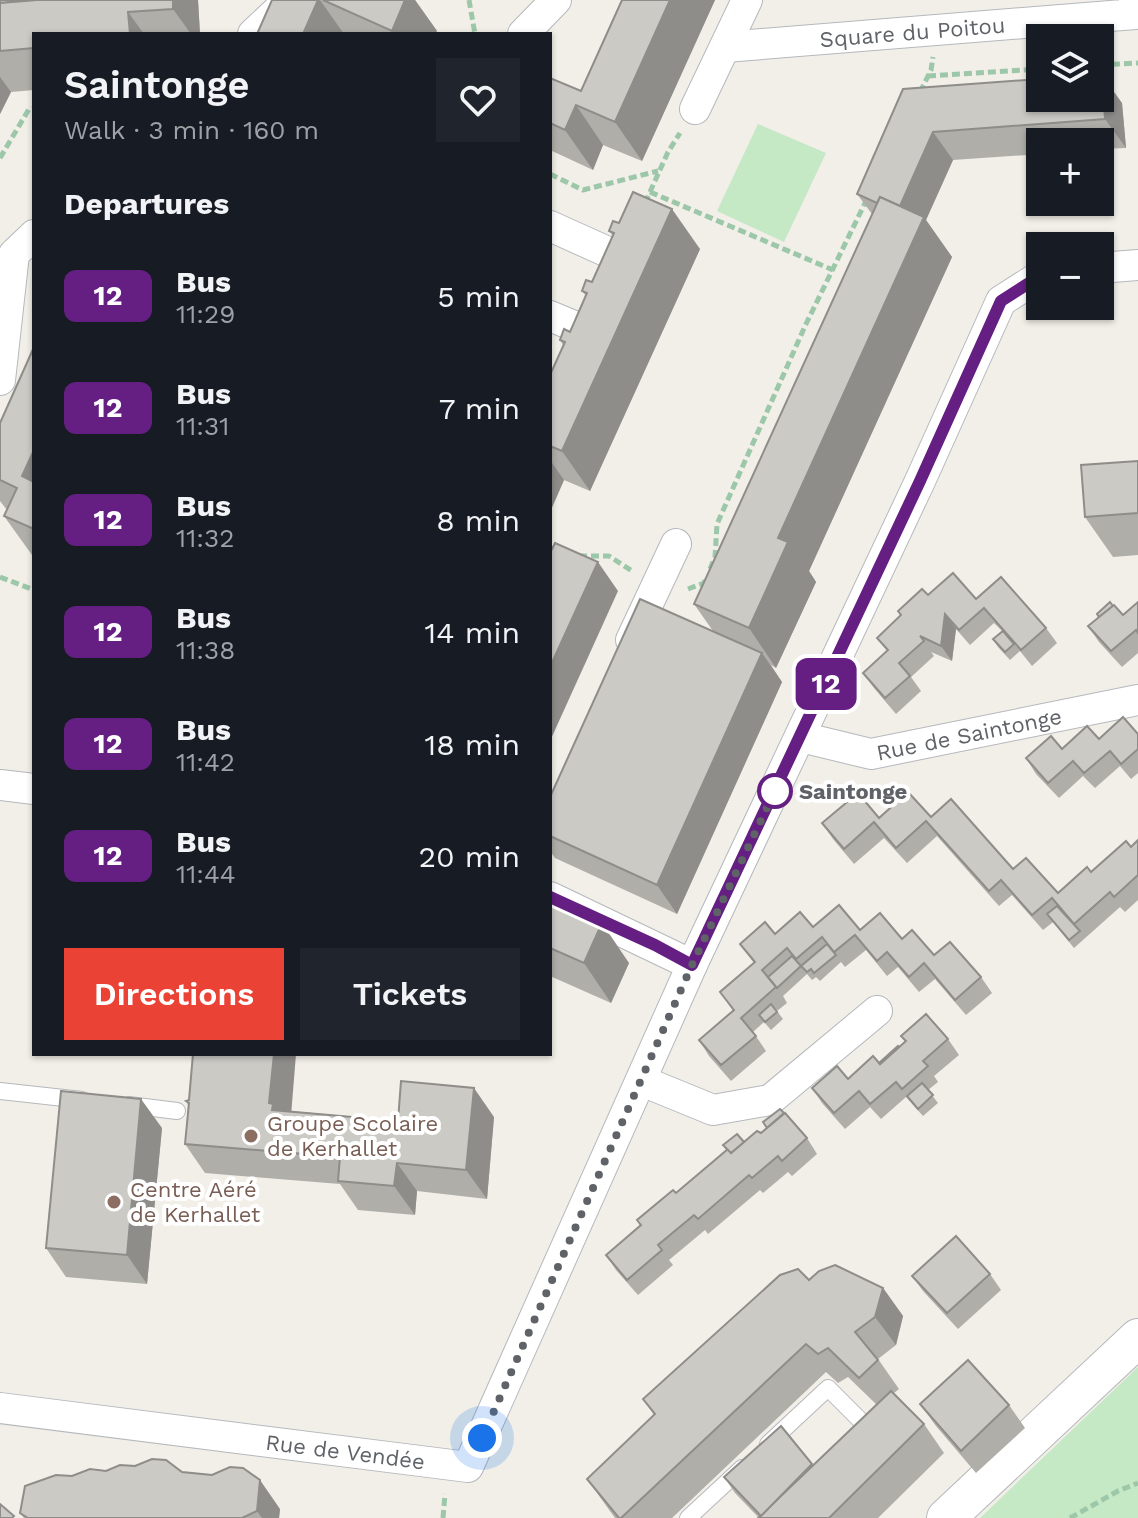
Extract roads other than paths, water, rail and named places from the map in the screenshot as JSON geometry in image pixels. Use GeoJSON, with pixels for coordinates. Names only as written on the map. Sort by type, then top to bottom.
{"type":"FeatureCollection","features":[{"type":"Feature","properties":{"kind":"street"},"geometry":{"type":"LineString","coordinates":[[255,32],[289,0]]}},
{"type":"Feature","properties":{"kind":"street"},"geometry":{"type":"LineString","coordinates":[[525,32],[556,0]]}},
{"type":"Feature","properties":{"kind":"street"},"geometry":{"type":"LineString","coordinates":[[695,109],[747,0]]}},
{"type":"Feature","properties":{"kind":"street","name":"Square du Poitou"},"geometry":{"type":"LineString","coordinates":[[725,47],[1135,14],[1134,0]]}},
{"type":"Feature","properties":{"kind":"street"},"geometry":{"type":"LineString","coordinates":[[552,227],[621,258],[579,344],[552,318]]}},
{"type":"Feature","properties":{"kind":"street"},"geometry":{"type":"LineString","coordinates":[[0,380],[14,254],[32,237]]}},
{"type":"Feature","properties":{"kind":"street"},"geometry":{"type":"LineString","coordinates":[[1114,267],[1138,265]]}},
{"type":"Feature","properties":{"kind":"street","name":"Rue de Vendée"},"geometry":{"type":"LineString","coordinates":[[0,1408],[468,1467],[692,965],[801,737],[1001,301],[1026,285]]}},
{"type":"Feature","properties":{"kind":"street"},"geometry":{"type":"LineString","coordinates":[[621,661],[676,544]]}},
{"type":"Feature","properties":{"kind":"street","name":"Rue de Saintonge"},"geometry":{"type":"LineString","coordinates":[[801,737],[871,754],[1138,700]]}},
{"type":"Feature","properties":{"kind":"street"},"geometry":{"type":"LineString","coordinates":[[0,785],[32,789]]}},
{"type":"Feature","properties":{"kind":"street"},"geometry":{"type":"LineString","coordinates":[[552,898],[692,965]]}},
{"type":"Feature","properties":{"kind":"street"},"geometry":{"type":"LineString","coordinates":[[642,1081],[713,1110],[770,1100],[877,1011]]}},
{"type":"Feature","properties":{"kind":"street"},"geometry":{"type":"LineString","coordinates":[[946,1518],[1138,1338]]}},
{"type":"Feature","properties":{"kind":"lane"},"geometry":{"type":"LineString","coordinates":[[0,1091],[177,1111]]}},
{"type":"Feature","properties":{"kind":"lane"},"geometry":{"type":"LineString","coordinates":[[688,1518],[828,1388],[873,1433],[863,1444]]}},
{"type":"Feature","properties":{"kind":"place","name":"Saintonge"},"geometry":{"type":"Point","coordinates":[775,791]}},
{"type":"Feature","properties":{"kind":"place","name":"Groupe Scolaire de Kerhallet"},"geometry":{"type":"Point","coordinates":[251,1136]}},
{"type":"Feature","properties":{"kind":"place","name":"Centre Aéré de Kerhallet"},"geometry":{"type":"Point","coordinates":[114,1202]}}]}
